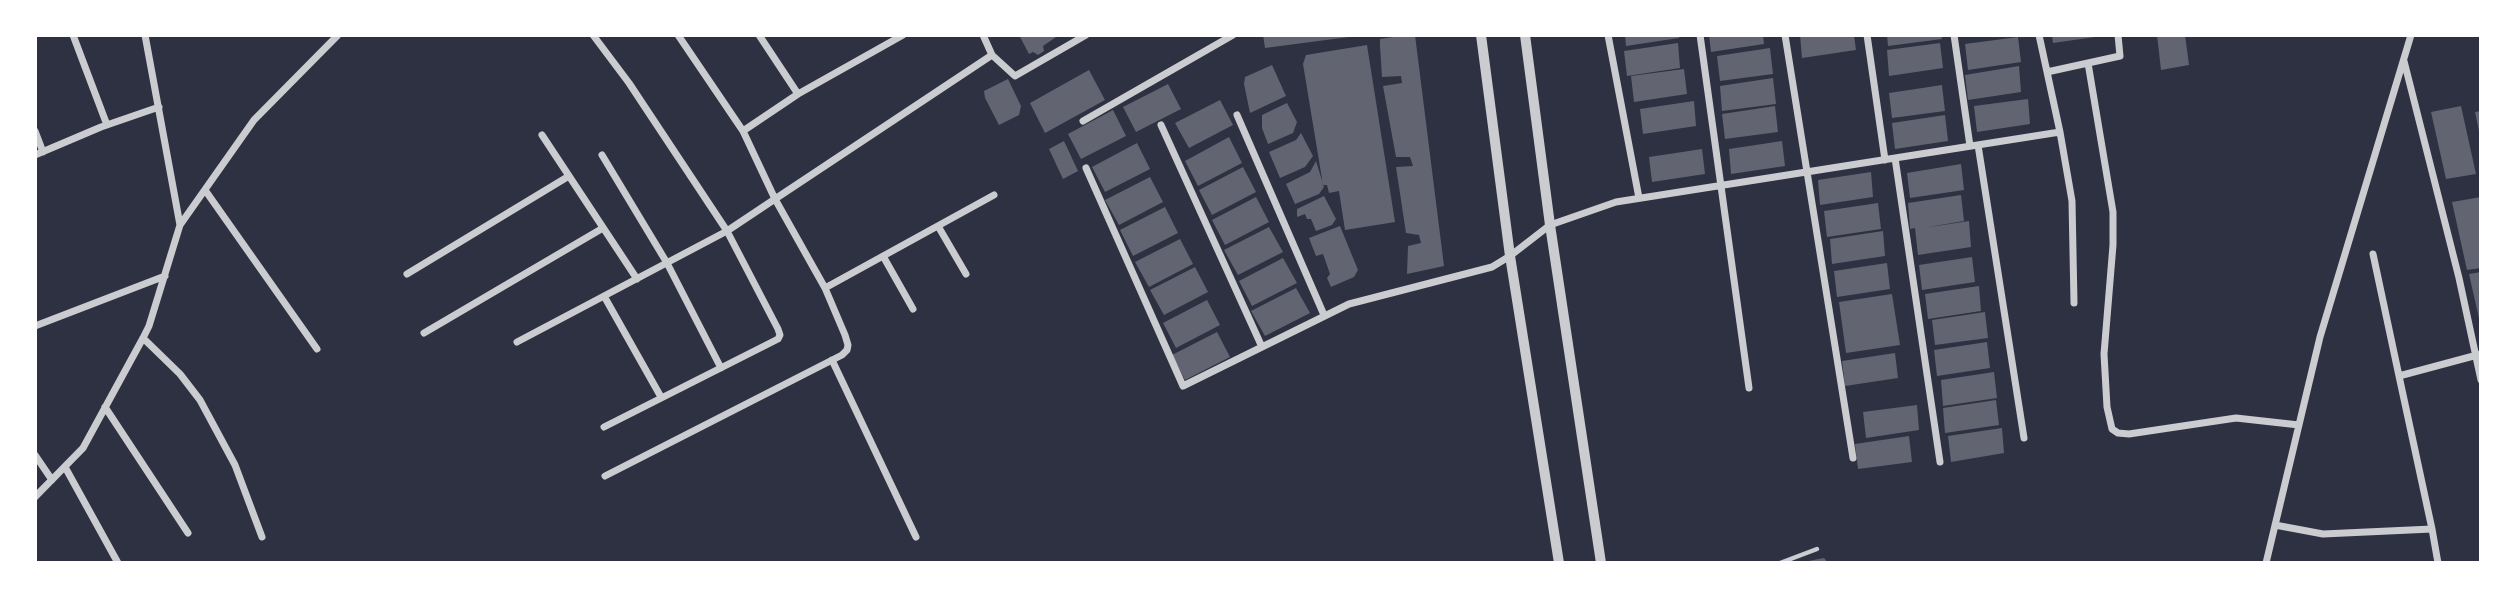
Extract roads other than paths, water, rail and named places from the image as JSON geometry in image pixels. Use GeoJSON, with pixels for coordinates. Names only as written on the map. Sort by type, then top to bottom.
{"type":"FeatureCollection","features":[{"type":"Feature","properties":{"kind":"street"},"geometry":{"type":"LineString","coordinates":[[73,35],[107,125]]}},
{"type":"Feature","properties":{"kind":"street"},"geometry":{"type":"LineString","coordinates":[[145,35],[180,225]]}},
{"type":"Feature","properties":{"kind":"street"},"geometry":{"type":"LineString","coordinates":[[35,497],[83,448],[149,326],[180,225],[254,120],[338,35]]}},
{"type":"Feature","properties":{"kind":"street"},"geometry":{"type":"LineString","coordinates":[[593,35],[629,83],[727,231],[778,328],[779,335],[778,339],[604,426]]}},
{"type":"Feature","properties":{"kind":"street"},"geometry":{"type":"LineString","coordinates":[[605,476],[842,355],[847,351],[848,345],[825,288],[775,200],[743,131],[678,35]]}},
{"type":"Feature","properties":{"kind":"street"},"geometry":{"type":"LineString","coordinates":[[759,35],[798,94]]}},
{"type":"Feature","properties":{"kind":"street"},"geometry":{"type":"LineString","coordinates":[[743,131],[798,94],[903,35]]}},
{"type":"Feature","properties":{"kind":"street"},"geometry":{"type":"LineString","coordinates":[[983,35],[992,55],[1015,76],[1086,35]]}},
{"type":"Feature","properties":{"kind":"street"},"geometry":{"type":"LineString","coordinates":[[1083,121],[1233,35]]}},
{"type":"Feature","properties":{"kind":"street"},"geometry":{"type":"LineString","coordinates":[[1481,35],[1510,256],[1559,563]]}},
{"type":"Feature","properties":{"kind":"street"},"geometry":{"type":"LineString","coordinates":[[1525,35],[1550,225],[1601,563]]}},
{"type":"Feature","properties":{"kind":"street"},"geometry":{"type":"LineString","coordinates":[[1608,35],[1639,198]]}},
{"type":"Feature","properties":{"kind":"street"},"geometry":{"type":"LineString","coordinates":[[1700,35],[1749,388]]}},
{"type":"Feature","properties":{"kind":"street"},"geometry":{"type":"LineString","coordinates":[[1785,35],[1853,458]]}},
{"type":"Feature","properties":{"kind":"street"},"geometry":{"type":"LineString","coordinates":[[1867,35],[1885,160]]}},
{"type":"Feature","properties":{"kind":"street"},"geometry":{"type":"LineString","coordinates":[[1954,35],[2024,438]]}},
{"type":"Feature","properties":{"kind":"street"},"geometry":{"type":"LineString","coordinates":[[2039,35],[2072,201],[2074,303]]}},
{"type":"Feature","properties":{"kind":"street"},"geometry":{"type":"LineString","coordinates":[[2047,72],[2120,56],[2118,35]]}},
{"type":"Feature","properties":{"kind":"street"},"geometry":{"type":"LineString","coordinates":[[2266,563],[2320,337],[2411,35]]}},
{"type":"Feature","properties":{"kind":"street"},"geometry":{"type":"LineString","coordinates":[[517,341],[727,231],[992,55]]}},
{"type":"Feature","properties":{"kind":"street"},"geometry":{"type":"LineString","coordinates":[[2404,60],[2479,354],[2481,380]]}},
{"type":"Feature","properties":{"kind":"street"},"geometry":{"type":"LineString","coordinates":[[2088,63],[2113,212],[2113,245],[2104,344],[2107,407],[2112,429],[2118,433],[2129,434],[2236,418],[2299,425]]}},
{"type":"Feature","properties":{"kind":"street"},"geometry":{"type":"LineString","coordinates":[[35,131],[39,153],[159,107]]}},
{"type":"Feature","properties":{"kind":"street"},"geometry":{"type":"LineString","coordinates":[[1237,115],[1324,315]]}},
{"type":"Feature","properties":{"kind":"street"},"geometry":{"type":"LineString","coordinates":[[1161,125],[1262,347]]}},
{"type":"Feature","properties":{"kind":"street"},"geometry":{"type":"LineString","coordinates":[[1086,168],[1183,386],[1349,304],[1492,267],[1550,225],[1616,202],[2060,132]]}},
{"type":"Feature","properties":{"kind":"street"},"geometry":{"type":"LineString","coordinates":[[542,135],[637,279]]}},
{"type":"Feature","properties":{"kind":"street"},"geometry":{"type":"LineString","coordinates":[[602,155],[667,263],[721,368]]}},
{"type":"Feature","properties":{"kind":"street"},"geometry":{"type":"LineString","coordinates":[[1895,158],[1940,462]]}},
{"type":"Feature","properties":{"kind":"street"},"geometry":{"type":"LineString","coordinates":[[407,274],[569,176]]}},
{"type":"Feature","properties":{"kind":"street"},"geometry":{"type":"LineString","coordinates":[[205,190],[317,349]]}},
{"type":"Feature","properties":{"kind":"street"},"geometry":{"type":"LineString","coordinates":[[825,288],[995,195]]}},
{"type":"Feature","properties":{"kind":"street"},"geometry":{"type":"LineString","coordinates":[[938,226],[966,274]]}},
{"type":"Feature","properties":{"kind":"street"},"geometry":{"type":"LineString","coordinates":[[424,333],[603,228]]}},
{"type":"Feature","properties":{"kind":"street"},"geometry":{"type":"LineString","coordinates":[[2373,254],[2438,563]]}},
{"type":"Feature","properties":{"kind":"street"},"geometry":{"type":"LineString","coordinates":[[883,256],[913,309]]}},
{"type":"Feature","properties":{"kind":"street"},"geometry":{"type":"LineString","coordinates":[[35,326],[164,276]]}},
{"type":"Feature","properties":{"kind":"street"},"geometry":{"type":"LineString","coordinates":[[604,296],[661,397]]}},
{"type":"Feature","properties":{"kind":"street"},"geometry":{"type":"LineString","coordinates":[[142,338],[180,374],[200,400],[235,465],[262,537]]}},
{"type":"Feature","properties":{"kind":"street"},"geometry":{"type":"LineString","coordinates":[[2399,376],[2479,354]]}},
{"type":"Feature","properties":{"kind":"street"},"geometry":{"type":"LineString","coordinates":[[832,360],[916,537]]}},
{"type":"Feature","properties":{"kind":"street"},"geometry":{"type":"LineString","coordinates":[[105,407],[188,533]]}},
{"type":"Feature","properties":{"kind":"street"},"geometry":{"type":"LineString","coordinates":[[35,455],[52,480]]}},
{"type":"Feature","properties":{"kind":"street"},"geometry":{"type":"LineString","coordinates":[[65,467],[118,563]]}},
{"type":"Feature","properties":{"kind":"street"},"geometry":{"type":"LineString","coordinates":[[2275,525],[2323,534],[2432,529]]}},
{"type":"Feature","properties":{"kind":"lane"},"geometry":{"type":"LineString","coordinates":[[1780,563],[1817,549]]}}]}
